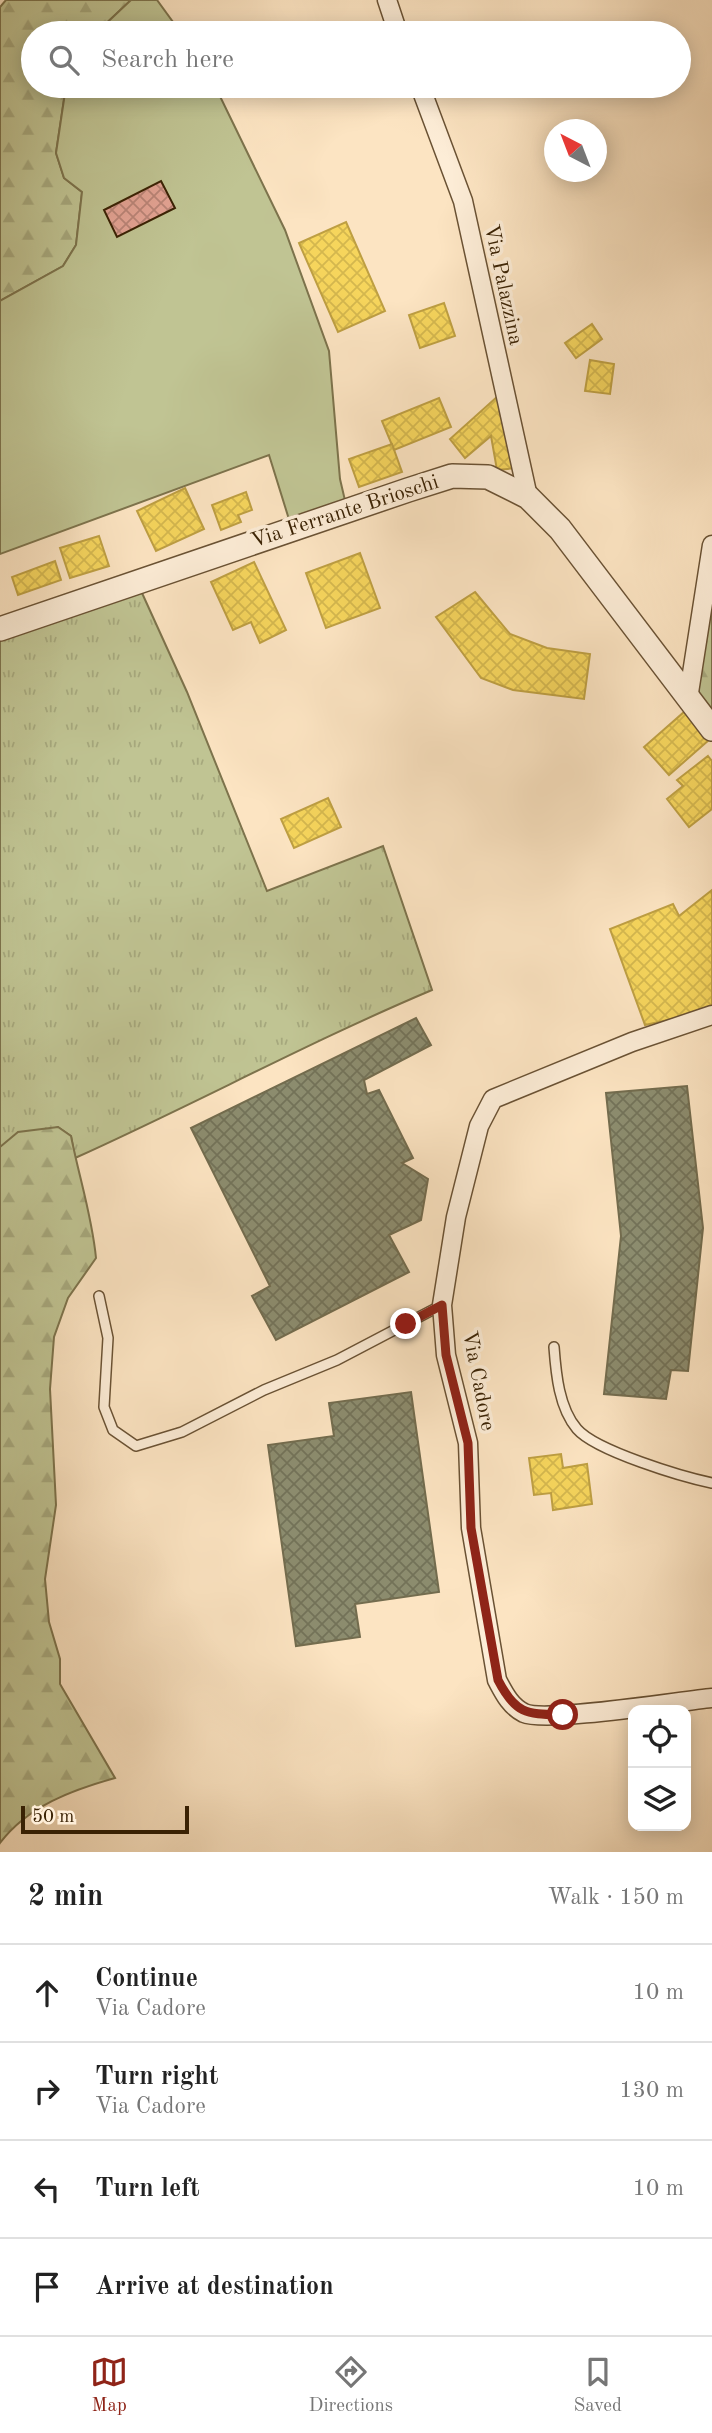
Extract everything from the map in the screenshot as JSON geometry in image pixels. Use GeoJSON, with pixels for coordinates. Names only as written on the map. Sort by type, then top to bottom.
{"type":"FeatureCollection","features":[{"type":"Feature","properties":{"kind":"street"},"geometry":{"type":"LineString","coordinates":[[387,0],[394,21]]}},
{"type":"Feature","properties":{"kind":"street","name":"Via Palazzina"},"geometry":{"type":"LineString","coordinates":[[424,98],[463,201],[528,497]]}},
{"type":"Feature","properties":{"kind":"street","name":"Via Ferrante Brioschi"},"geometry":{"type":"LineString","coordinates":[[0,629],[452,476],[488,477],[528,497],[560,529],[712,729]]}},
{"type":"Feature","properties":{"kind":"street"},"geometry":{"type":"LineString","coordinates":[[688,699],[712,545]]}},
{"type":"Feature","properties":{"kind":"street","name":"Via Cadore"},"geometry":{"type":"LineString","coordinates":[[712,1015],[632,1042],[493,1099],[480,1126],[456,1217],[442,1305],[446,1355],[468,1443],[471,1528],[498,1680],[508,1700],[525,1714],[563,1715],[712,1698]]}},
{"type":"Feature","properties":{"kind":"lane"},"geometry":{"type":"LineString","coordinates":[[99,1296],[108,1338],[104,1406],[113,1430],[136,1446],[182,1432],[264,1390],[338,1360],[442,1305]]}},
{"type":"Feature","properties":{"kind":"lane"},"geometry":{"type":"LineString","coordinates":[[554,1347],[556,1376],[564,1404],[576,1429],[588,1438],[628,1456],[685,1477],[712,1483]]}},
{"type":"Feature","properties":{"kind":"green space"},"geometry":{"type":"Polygon","coordinates":[[[6,0],[131,0],[109,21],[21,21],[21,98],[64,98],[56,153],[64,178],[82,192],[76,245],[63,266],[0,301],[0,7],[6,0]]]}},
{"type":"Feature","properties":{"kind":"green space"},"geometry":{"type":"Polygon","coordinates":[[[131,0],[157,0],[172,21],[109,21],[131,0]]]}},
{"type":"Feature","properties":{"kind":"green space"},"geometry":{"type":"Polygon","coordinates":[[[64,98],[221,98],[285,230],[329,351],[340,479],[347,509],[292,529],[269,455],[0,554],[0,301],[63,266],[76,245],[82,192],[64,178],[56,153],[64,98]]]}},
{"type":"Feature","properties":{"kind":"green space"},"geometry":{"type":"Polygon","coordinates":[[[712,545],[712,729],[701,710],[694,664],[695,640],[712,545]]]}},
{"type":"Feature","properties":{"kind":"green space"},"geometry":{"type":"Polygon","coordinates":[[[137,582],[187,692],[267,891],[383,846],[432,990],[342,1030],[75,1158],[71,1136],[58,1127],[0,1147],[0,629],[137,582]]]}},
{"type":"Feature","properties":{"kind":"green space"},"geometry":{"type":"Polygon","coordinates":[[[58,1127],[71,1136],[96,1258],[68,1298],[54,1337],[50,1389],[56,1505],[45,1579],[49,1622],[60,1659],[60,1684],[115,1778],[67,1794],[37,1809],[11,1830],[0,1843],[0,1147],[18,1132],[58,1127]]]}},
{"type":"Feature","properties":{"kind":"building: Homes"},"geometry":{"type":"Polygon","coordinates":[[[346,222],[385,311],[338,332],[299,243],[346,222]]]}},
{"type":"Feature","properties":{"kind":"building: Homes"},"geometry":{"type":"Polygon","coordinates":[[[444,303],[455,336],[420,348],[409,315],[444,303]]]}},
{"type":"Feature","properties":{"kind":"building: Homes"},"geometry":{"type":"Polygon","coordinates":[[[592,324],[602,339],[576,358],[565,343],[592,324]]]}},
{"type":"Feature","properties":{"kind":"building: Homes"},"geometry":{"type":"Polygon","coordinates":[[[590,360],[614,364],[610,394],[585,391],[590,360]]]}},
{"type":"Feature","properties":{"kind":"building: Homes"},"geometry":{"type":"Polygon","coordinates":[[[499,395],[516,468],[497,470],[491,436],[465,458],[450,439],[499,395]]]}},
{"type":"Feature","properties":{"kind":"building: Homes"},"geometry":{"type":"Polygon","coordinates":[[[439,398],[451,427],[394,450],[382,421],[439,398]]]}},
{"type":"Feature","properties":{"kind":"building: Homes"},"geometry":{"type":"Polygon","coordinates":[[[392,444],[402,472],[359,487],[349,459],[392,444]]]}},
{"type":"Feature","properties":{"kind":"building: Homes"},"geometry":{"type":"Polygon","coordinates":[[[185,488],[204,529],[156,551],[137,511],[185,488]]]}},
{"type":"Feature","properties":{"kind":"building: Homes"},"geometry":{"type":"Polygon","coordinates":[[[246,492],[252,510],[238,515],[241,522],[221,530],[212,505],[246,492]]]}},
{"type":"Feature","properties":{"kind":"building: Homes"},"geometry":{"type":"Polygon","coordinates":[[[99,536],[109,566],[70,578],[60,548],[99,536]]]}},
{"type":"Feature","properties":{"kind":"building: Homes"},"geometry":{"type":"Polygon","coordinates":[[[360,553],[380,608],[326,628],[306,573],[360,553]]]}},
{"type":"Feature","properties":{"kind":"building: Homes"},"geometry":{"type":"Polygon","coordinates":[[[55,561],[61,580],[18,595],[12,577],[55,561]]]}},
{"type":"Feature","properties":{"kind":"building: Homes"},"geometry":{"type":"Polygon","coordinates":[[[254,562],[286,630],[260,643],[251,622],[233,630],[211,582],[254,562]]]}},
{"type":"Feature","properties":{"kind":"building: Homes"},"geometry":{"type":"Polygon","coordinates":[[[475,592],[510,634],[547,648],[590,654],[584,699],[513,690],[481,678],[436,617],[475,592]]]}},
{"type":"Feature","properties":{"kind":"building: Homes"},"geometry":{"type":"Polygon","coordinates":[[[684,712],[709,740],[669,775],[644,747],[684,712]]]}},
{"type":"Feature","properties":{"kind":"building: Homes"},"geometry":{"type":"Polygon","coordinates":[[[708,756],[712,761],[712,809],[689,827],[667,799],[683,786],[677,780],[708,756]]]}},
{"type":"Feature","properties":{"kind":"building: Homes"},"geometry":{"type":"Polygon","coordinates":[[[328,798],[341,827],[294,848],[281,819],[328,798]]]}},
{"type":"Feature","properties":{"kind":"building: Homes"},"geometry":{"type":"Polygon","coordinates":[[[712,890],[712,1006],[682,1017],[645,1025],[610,929],[673,904],[679,916],[712,890]]]}},
{"type":"Feature","properties":{"kind":"building: Homes"},"geometry":{"type":"Polygon","coordinates":[[[561,1454],[563,1468],[587,1464],[592,1504],[553,1510],[551,1493],[534,1495],[529,1458],[561,1454]]]}},
{"type":"Feature","properties":{"kind":"building: Industry"},"geometry":{"type":"Polygon","coordinates":[[[416,1018],[431,1045],[364,1080],[367,1094],[379,1090],[413,1158],[402,1163],[428,1179],[421,1220],[389,1235],[409,1272],[276,1340],[252,1296],[270,1286],[191,1128],[416,1018]]]}},
{"type":"Feature","properties":{"kind":"building: Industry"},"geometry":{"type":"Polygon","coordinates":[[[687,1086],[703,1228],[688,1371],[671,1370],[666,1399],[604,1394],[621,1236],[606,1093],[687,1086]]]}},
{"type":"Feature","properties":{"kind":"building: Industry"},"geometry":{"type":"Polygon","coordinates":[[[411,1392],[439,1592],[355,1604],[360,1637],[296,1646],[268,1445],[334,1436],[329,1403],[411,1392]]]}},
{"type":"Feature","properties":{"kind":"building: Other"},"geometry":{"type":"Polygon","coordinates":[[[161,181],[175,208],[117,237],[104,210],[161,181]]]}},
{"type":"Feature","properties":{"kind":"route"},"geometry":{"type":"LineString","coordinates":[[406,1324],[442,1305],[446,1355],[468,1443],[471,1528],[498,1680],[508,1700],[525,1714],[563,1715]]}}]}
